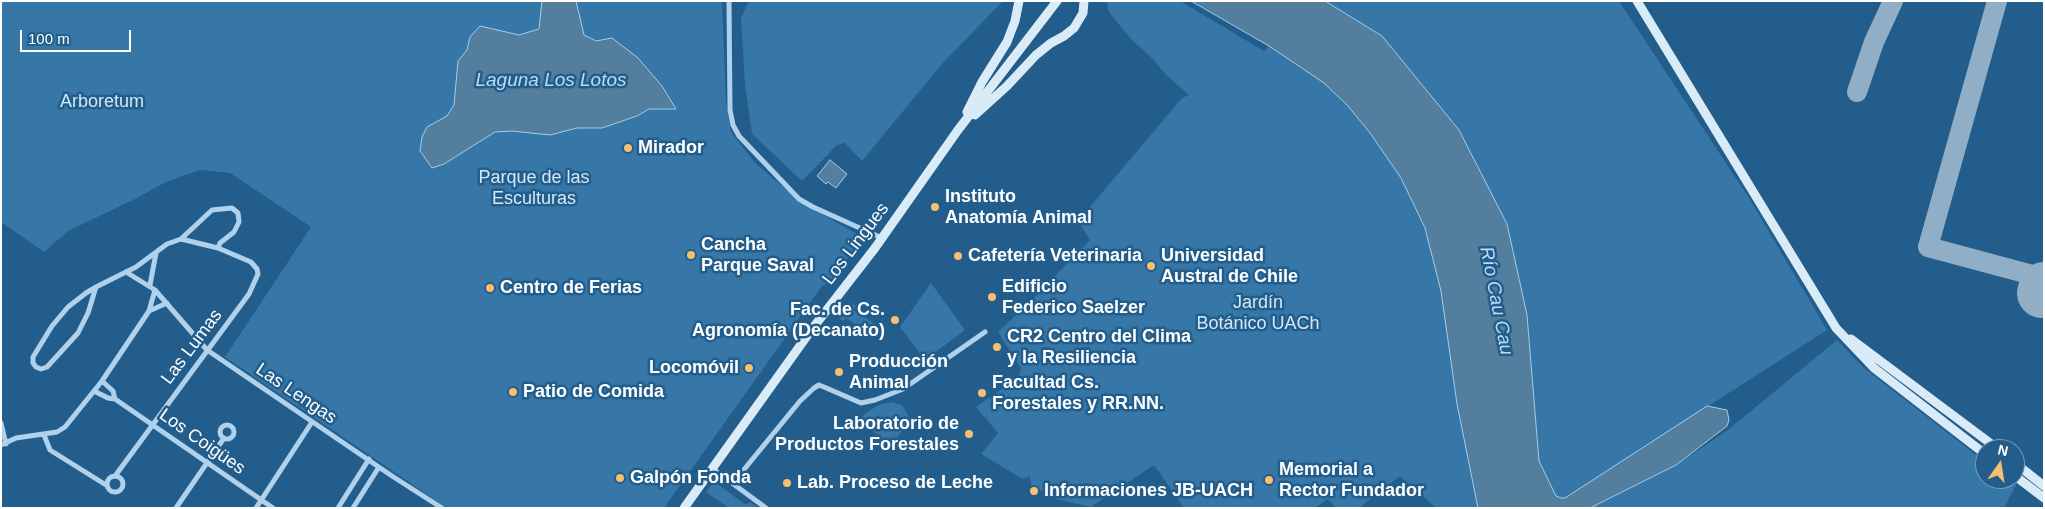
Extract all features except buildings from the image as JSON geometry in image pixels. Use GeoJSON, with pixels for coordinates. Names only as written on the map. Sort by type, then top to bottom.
{"type":"FeatureCollection","features":[{"type":"Feature","properties":{"kind":"main road"},"geometry":{"type":"LineString","coordinates":[[958,130],[982,82],[1007,42],[1016,21],[1019,1]]}},
{"type":"Feature","properties":{"kind":"main road","name":"Los Lingues"},"geometry":{"type":"LineString","coordinates":[[684,508],[812,330],[882,238],[958,130],[1057,1]]}},
{"type":"Feature","properties":{"kind":"main road"},"geometry":{"type":"LineString","coordinates":[[958,130],[1008,86],[1036,55],[1074,28],[1083,13],[1084,1]]}},
{"type":"Feature","properties":{"kind":"main road"},"geometry":{"type":"LineString","coordinates":[[1637,1],[1751,190],[1840,332],[1874,368],[1975,446]]}},
{"type":"Feature","properties":{"kind":"main road"},"geometry":{"type":"LineString","coordinates":[[1840,332],[1984,439]]}},
{"type":"Feature","properties":{"kind":"main road"},"geometry":{"type":"LineString","coordinates":[[2025,470],[2039,479],[2044,486]]}},
{"type":"Feature","properties":{"kind":"main road"},"geometry":{"type":"LineString","coordinates":[[2025,484],[2044,498]]}},
{"type":"Feature","properties":{"kind":"street"},"geometry":{"type":"LineString","coordinates":[[729,1],[730,110],[733,125],[739,136],[799,199],[882,238]]}},
{"type":"Feature","properties":{"kind":"street"},"geometry":{"type":"LineString","coordinates":[[96,287],[88,313],[78,333],[47,367],[41,369],[36,367],[33,363],[33,357],[57,319],[77,299],[96,287],[126,272],[167,244],[181,238],[212,210],[232,208],[238,213],[239,222],[234,232],[220,243],[218,248]]}},
{"type":"Feature","properties":{"kind":"street","name":"Las Lumas"},"geometry":{"type":"LineString","coordinates":[[106,485],[110,477],[115,476],[249,294],[258,274],[257,269],[251,262],[218,248],[181,238]]}},
{"type":"Feature","properties":{"kind":"street"},"geometry":{"type":"LineString","coordinates":[[150,285],[156,253]]}},
{"type":"Feature","properties":{"kind":"street","name":"Las Lengas"},"geometry":{"type":"LineString","coordinates":[[126,272],[150,285],[207,350],[439,507]]}},
{"type":"Feature","properties":{"kind":"street"},"geometry":{"type":"LineString","coordinates":[[3,436],[16,438],[44,435],[57,432],[65,426],[102,381],[149,311],[155,290]]}},
{"type":"Feature","properties":{"kind":"street"},"geometry":{"type":"LineString","coordinates":[[149,311],[167,303]]}},
{"type":"Feature","properties":{"kind":"street"},"geometry":{"type":"LineString","coordinates":[[733,483],[800,401],[814,388],[819,385],[861,403],[875,400],[903,389],[984,332]]}},
{"type":"Feature","properties":{"kind":"street","name":"Los Coigües"},"geometry":{"type":"LineString","coordinates":[[102,381],[113,391],[115,399]]}},
{"type":"Feature","properties":{"kind":"street","name":"Los Coigües"},"geometry":{"type":"LineString","coordinates":[[94,391],[108,398],[115,399],[273,508]]}},
{"type":"Feature","properties":{"kind":"street"},"geometry":{"type":"LineString","coordinates":[[256,508],[312,422]]}},
{"type":"Feature","properties":{"kind":"street"},"geometry":{"type":"LineString","coordinates":[[1,424],[4,445],[16,438]]}},
{"type":"Feature","properties":{"kind":"street"},"geometry":{"type":"LineString","coordinates":[[44,435],[50,450],[106,485],[110,492],[116,492],[123,486],[122,480],[115,476]]}},
{"type":"Feature","properties":{"kind":"street"},"geometry":{"type":"LineString","coordinates":[[176,508],[224,438]]}},
{"type":"Feature","properties":{"kind":"street"},"geometry":{"type":"LineString","coordinates":[[338,508],[369,459]]}},
{"type":"Feature","properties":{"kind":"street"},"geometry":{"type":"LineString","coordinates":[[353,508],[379,467]]}},
{"type":"Feature","properties":{"kind":"street"},"geometry":{"type":"LineString","coordinates":[[712,469],[766,508]]}},
{"type":"Feature","properties":{"kind":"green space"},"geometry":{"type":"Polygon","coordinates":[[[1,1],[722,1],[726,102],[731,132],[755,163],[801,202],[862,237],[833,280],[822,286],[664,508],[447,508],[225,357],[311,227],[230,173],[200,170],[166,182],[68,231],[44,252],[1,222],[1,1]]]}},
{"type":"Feature","properties":{"kind":"green space"},"geometry":{"type":"Polygon","coordinates":[[[749,1],[1003,1],[942,64],[862,161],[845,143],[837,145],[802,181],[752,134],[745,85],[741,18],[749,1]]]}},
{"type":"Feature","properties":{"kind":"green space","name":"Jardín Botánico UACh"},"geometry":{"type":"Polygon","coordinates":[[[1107,1],[1180,1],[1264,51],[1269,46],[1324,83],[1348,106],[1370,133],[1401,178],[1425,228],[1441,291],[1457,404],[1478,508],[1436,508],[1400,476],[1359,508],[1335,508],[1328,499],[1315,508],[1184,508],[1154,465],[1091,507],[1056,499],[1031,485],[1030,476],[1023,479],[981,454],[998,433],[976,407],[1019,377],[1021,368],[998,332],[1090,240],[1078,221],[1182,98],[1189,95],[1166,75],[1153,59],[1132,40],[1111,15],[1108,10],[1107,1]]]}},
{"type":"Feature","properties":{"kind":"green space"},"geometry":{"type":"Polygon","coordinates":[[[1325,1],[1619,1],[1749,198],[1827,330],[1565,498],[1556,496],[1539,461],[1527,315],[1507,224],[1459,130],[1382,36],[1325,1]]]}},
{"type":"Feature","properties":{"kind":"green space"},"geometry":{"type":"Polygon","coordinates":[[[931,283],[965,330],[925,360],[900,327],[931,283]]]}},
{"type":"Feature","properties":{"kind":"green space"},"geometry":{"type":"Polygon","coordinates":[[[850,302],[856,306],[854,310],[878,326],[872,336],[846,318],[843,321],[839,318],[850,302]]]}},
{"type":"Feature","properties":{"kind":"green space"},"geometry":{"type":"Polygon","coordinates":[[[1837,340],[1864,368],[1975,454],[1975,489],[2014,489],[2004,508],[1590,508],[1676,465],[1728,430],[1837,340]]]}},
{"type":"Feature","properties":{"kind":"green space"},"geometry":{"type":"Polygon","coordinates":[[[891,402],[902,405],[909,417],[909,421],[892,444],[858,422],[864,414],[879,405],[891,402]]]}},
{"type":"Feature","properties":{"kind":"green space"},"geometry":{"type":"Polygon","coordinates":[[[717,478],[723,482],[720,486],[746,505],[750,502],[759,508],[729,508],[706,492],[717,478]]]}},
{"type":"Feature","properties":{"kind":"water","name":"Laguna Los Lotos"},"geometry":{"type":"Polygon","coordinates":[[[542,1],[576,1],[584,35],[596,41],[612,38],[638,58],[662,86],[676,109],[649,109],[637,116],[602,128],[577,128],[550,135],[512,131],[495,132],[444,164],[432,168],[420,151],[422,137],[427,127],[447,116],[454,105],[458,61],[467,50],[470,37],[480,26],[519,35],[539,29],[542,1]]]}},
{"type":"Feature","properties":{"kind":"water","name":"Río Cau Cau"},"geometry":{"type":"Polygon","coordinates":[[[1191,1],[1325,1],[1382,36],[1459,130],[1507,224],[1527,315],[1539,461],[1556,496],[1565,498],[1707,406],[1727,410],[1729,420],[1727,426],[1676,465],[1590,508],[1478,508],[1457,404],[1441,291],[1425,228],[1401,178],[1370,133],[1348,106],[1324,83],[1269,46],[1191,1]]]}},
{"type":"Feature","properties":{"kind":"water"},"geometry":{"type":"Polygon","coordinates":[[[830,160],[847,174],[836,188],[828,182],[826,184],[817,176],[830,160]]]}},
{"type":"Feature","properties":{"kind":"taxiway"},"geometry":{"type":"LineString","coordinates":[[1857,92],[1874,42],[1893,1]]}},
{"type":"Feature","properties":{"kind":"taxiway"},"geometry":{"type":"LineString","coordinates":[[1997,1],[1928,247],[2044,278]]}},
{"type":"Feature","properties":{"kind":"runway"},"geometry":{"type":"LineString","coordinates":[[2042,293],[2044,287]]}},
{"type":"Feature","properties":{"kind":"place","name":"Mirador"},"geometry":{"type":"Point","coordinates":[628,148]}},
{"type":"Feature","properties":{"kind":"place","name":"Instituto Anatomía Animal"},"geometry":{"type":"Point","coordinates":[935,207]}},
{"type":"Feature","properties":{"kind":"place","name":"Cancha Parque Saval"},"geometry":{"type":"Point","coordinates":[691,255]}},
{"type":"Feature","properties":{"kind":"place","name":"Cafetería Veterinaria"},"geometry":{"type":"Point","coordinates":[958,256]}},
{"type":"Feature","properties":{"kind":"place","name":"Universidad Austral de Chile"},"geometry":{"type":"Point","coordinates":[1151,266]}},
{"type":"Feature","properties":{"kind":"place","name":"Centro de Ferias"},"geometry":{"type":"Point","coordinates":[490,288]}},
{"type":"Feature","properties":{"kind":"place","name":"Edificio Federico Saelzer"},"geometry":{"type":"Point","coordinates":[992,297]}},
{"type":"Feature","properties":{"kind":"place","name":"Fac. de Cs. Agronomía (Decanato)"},"geometry":{"type":"Point","coordinates":[895,320]}},
{"type":"Feature","properties":{"kind":"place","name":"CR2 Centro del Clima y la Resiliencia"},"geometry":{"type":"Point","coordinates":[997,347]}},
{"type":"Feature","properties":{"kind":"place","name":"Locomóvil"},"geometry":{"type":"Point","coordinates":[749,368]}},
{"type":"Feature","properties":{"kind":"place","name":"Producción Animal"},"geometry":{"type":"Point","coordinates":[839,372]}},
{"type":"Feature","properties":{"kind":"place","name":"Patio de Comida"},"geometry":{"type":"Point","coordinates":[513,392]}},
{"type":"Feature","properties":{"kind":"place","name":"Facultad Cs. Forestales y RR.NN."},"geometry":{"type":"Point","coordinates":[982,393]}},
{"type":"Feature","properties":{"kind":"place","name":"Laboratorio de Productos Forestales"},"geometry":{"type":"Point","coordinates":[969,434]}},
{"type":"Feature","properties":{"kind":"place","name":"Galpón Fonda"},"geometry":{"type":"Point","coordinates":[620,478]}},
{"type":"Feature","properties":{"kind":"place","name":"Memorial a Rector Fundador"},"geometry":{"type":"Point","coordinates":[1269,480]}},
{"type":"Feature","properties":{"kind":"place","name":"Lab. Proceso de Leche"},"geometry":{"type":"Point","coordinates":[787,483]}},
{"type":"Feature","properties":{"kind":"place","name":"Informaciones JB-UACH"},"geometry":{"type":"Point","coordinates":[1034,491]}},
{"type":"Feature","properties":{"kind":"park label","name":"Arboretum"},"geometry":{"type":"Point","coordinates":[102,102]}},
{"type":"Feature","properties":{"kind":"park label","name":"Parque de las Esculturas"},"geometry":{"type":"Point","coordinates":[534,188]}}]}
